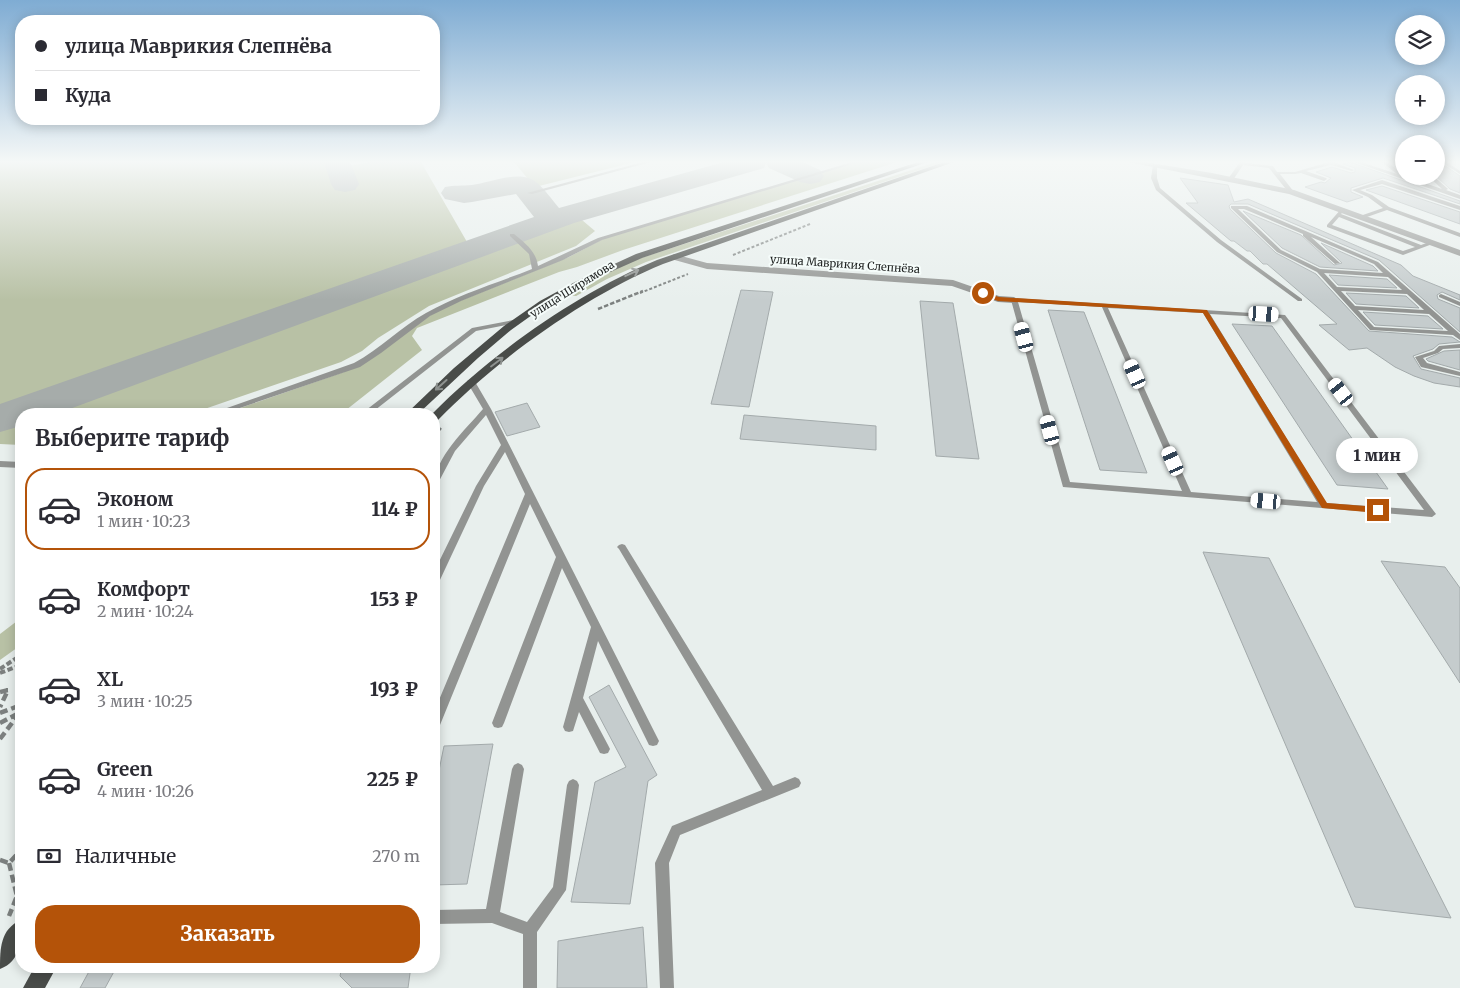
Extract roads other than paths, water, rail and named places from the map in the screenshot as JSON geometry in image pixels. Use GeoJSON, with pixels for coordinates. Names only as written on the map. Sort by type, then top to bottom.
{"type":"FeatureCollection","features":[{"type":"Feature","properties":{"kind":"main road","name":"улица Ширямова"},"geometry":{"type":"LineString","coordinates":[[417,408],[486,347],[562,291],[639,256],[785,208]]}},
{"type":"Feature","properties":{"kind":"main road","name":"улица Ширямова"},"geometry":{"type":"LineString","coordinates":[[440,412],[471,382],[514,349],[588,298],[637,270],[817,208]]}},
{"type":"Feature","properties":{"kind":"main road"},"geometry":{"type":"LineString","coordinates":[[562,291],[558,297],[562,302],[576,303],[588,298]]}},
{"type":"Feature","properties":{"kind":"main road"},"geometry":{"type":"LineString","coordinates":[[486,347],[513,330],[524,335],[514,349]]}},
{"type":"Feature","properties":{"kind":"main road"},"geometry":{"type":"LineString","coordinates":[[0,959],[13,926]]}},
{"type":"Feature","properties":{"kind":"main road"},"geometry":{"type":"LineString","coordinates":[[33,988],[43,973]]}},
{"type":"Feature","properties":{"kind":"street"},"geometry":{"type":"LineString","coordinates":[[1330,208],[1362,217],[1460,253]]}},
{"type":"Feature","properties":{"kind":"street","name":"улица Маврикия Слепнёва"},"geometry":{"type":"LineString","coordinates":[[674,257],[707,266],[953,283],[998,299],[1014,300]]}},
{"type":"Feature","properties":{"kind":"lane"},"geometry":{"type":"LineString","coordinates":[[232,408],[357,365],[378,353],[419,319],[440,308],[567,257],[600,239],[703,208]]}},
{"type":"Feature","properties":{"kind":"lane"},"geometry":{"type":"LineString","coordinates":[[1180,208],[1219,241],[1300,300]]}},
{"type":"Feature","properties":{"kind":"lane"},"geometry":{"type":"LineString","coordinates":[[1235,208],[1279,251],[1319,271],[1372,329],[1453,333]]}},
{"type":"Feature","properties":{"kind":"lane"},"geometry":{"type":"LineString","coordinates":[[1248,208],[1376,263],[1460,338]]}},
{"type":"Feature","properties":{"kind":"lane"},"geometry":{"type":"LineString","coordinates":[[1362,217],[1387,208]]}},
{"type":"Feature","properties":{"kind":"lane"},"geometry":{"type":"LineString","coordinates":[[1387,208],[1460,235]]}},
{"type":"Feature","properties":{"kind":"lane"},"geometry":{"type":"LineString","coordinates":[[1422,247],[1340,212],[1329,226],[1404,253],[1422,247],[1432,242]]}},
{"type":"Feature","properties":{"kind":"lane"},"geometry":{"type":"LineString","coordinates":[[1297,229],[1337,263]]}},
{"type":"Feature","properties":{"kind":"lane"},"geometry":{"type":"LineString","coordinates":[[512,235],[533,254],[536,260],[535,270]]}},
{"type":"Feature","properties":{"kind":"lane"},"geometry":{"type":"LineString","coordinates":[[1319,271],[1390,275]]}},
{"type":"Feature","properties":{"kind":"lane"},"geometry":{"type":"LineString","coordinates":[[1335,289],[1409,292]]}},
{"type":"Feature","properties":{"kind":"lane"},"geometry":{"type":"LineString","coordinates":[[1441,296],[1460,304]]}},
{"type":"Feature","properties":{"kind":"lane"},"geometry":{"type":"LineString","coordinates":[[1014,300],[1104,305],[1283,316],[1432,514],[1066,486],[1014,300]]}},
{"type":"Feature","properties":{"kind":"lane"},"geometry":{"type":"LineString","coordinates":[[1104,305],[1188,495]]}},
{"type":"Feature","properties":{"kind":"lane"},"geometry":{"type":"LineString","coordinates":[[1353,308],[1430,312]]}},
{"type":"Feature","properties":{"kind":"lane"},"geometry":{"type":"LineString","coordinates":[[1205,311],[1324,506]]}},
{"type":"Feature","properties":{"kind":"lane"},"geometry":{"type":"LineString","coordinates":[[373,408],[474,330],[519,321]]}},
{"type":"Feature","properties":{"kind":"lane"},"geometry":{"type":"LineString","coordinates":[[1460,346],[1440,347],[1436,352],[1419,357],[1424,365],[1460,374]]}},
{"type":"Feature","properties":{"kind":"lane"},"geometry":{"type":"LineString","coordinates":[[471,382],[530,493],[653,741]]}},
{"type":"Feature","properties":{"kind":"lane"},"geometry":{"type":"LineString","coordinates":[[440,472],[452,450],[487,409]]}},
{"type":"Feature","properties":{"kind":"lane"},"geometry":{"type":"LineString","coordinates":[[440,569],[480,486],[505,445]]}},
{"type":"Feature","properties":{"kind":"lane"},"geometry":{"type":"LineString","coordinates":[[0,464],[15,465]]}},
{"type":"Feature","properties":{"kind":"lane"},"geometry":{"type":"LineString","coordinates":[[440,710],[530,493]]}},
{"type":"Feature","properties":{"kind":"lane"},"geometry":{"type":"LineString","coordinates":[[622,547],[771,793]]}},
{"type":"Feature","properties":{"kind":"lane"},"geometry":{"type":"LineString","coordinates":[[498,723],[561,557]]}},
{"type":"Feature","properties":{"kind":"lane"},"geometry":{"type":"LineString","coordinates":[[568,727],[596,627]]}},
{"type":"Feature","properties":{"kind":"lane"},"geometry":{"type":"LineString","coordinates":[[576,698],[604,749]]}},
{"type":"Feature","properties":{"kind":"lane"},"geometry":{"type":"LineString","coordinates":[[492,916],[518,769]]}},
{"type":"Feature","properties":{"kind":"lane"},"geometry":{"type":"LineString","coordinates":[[667,988],[662,863],[676,830],[795,783]]}},
{"type":"Feature","properties":{"kind":"lane"},"geometry":{"type":"LineString","coordinates":[[530,988],[530,930],[558,890],[573,785]]}},
{"type":"Feature","properties":{"kind":"lane"},"geometry":{"type":"LineString","coordinates":[[440,917],[492,916],[530,930]]}}]}
